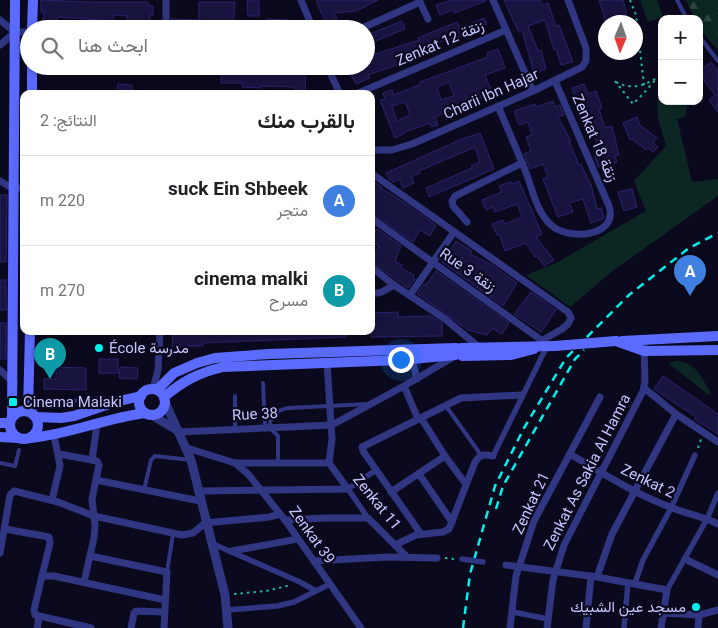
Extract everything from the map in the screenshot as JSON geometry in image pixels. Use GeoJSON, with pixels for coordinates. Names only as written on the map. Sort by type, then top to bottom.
{"type":"FeatureCollection","features":[{"type":"Feature","properties":{"kind":"main road"},"geometry":{"type":"LineString","coordinates":[[15,0],[19,189],[14,384],[7,421],[12,432],[18,438]]}},
{"type":"Feature","properties":{"kind":"main road"},"geometry":{"type":"LineString","coordinates":[[32,20],[33,0]]}},
{"type":"Feature","properties":{"kind":"main road"},"geometry":{"type":"LineString","coordinates":[[32,75],[32,90]]}},
{"type":"Feature","properties":{"kind":"main road"},"geometry":{"type":"LineString","coordinates":[[30,335],[32,414],[39,426],[35,435],[31,438]]}},
{"type":"Feature","properties":{"kind":"main road"},"geometry":{"type":"LineString","coordinates":[[148,414],[140,407],[141,396],[146,390],[159,394],[189,378],[222,367],[409,359],[458,353],[479,348],[718,336]]}},
{"type":"Feature","properties":{"kind":"main road"},"geometry":{"type":"LineString","coordinates":[[616,341],[644,351],[718,350]]}},
{"type":"Feature","properties":{"kind":"main road"},"geometry":{"type":"LineString","coordinates":[[0,437],[27,439],[54,435],[129,415],[155,414],[162,410],[159,394],[174,373],[215,358],[270,354],[458,353],[511,355],[548,344]]}},
{"type":"Feature","properties":{"kind":"main road"},"geometry":{"type":"LineString","coordinates":[[7,421],[19,412],[61,418],[74,416],[115,402],[141,396]]}},
{"type":"Feature","properties":{"kind":"street"},"geometry":{"type":"LineString","coordinates":[[166,0],[166,20]]}},
{"type":"Feature","properties":{"kind":"street"},"geometry":{"type":"LineString","coordinates":[[301,0],[309,20]]}},
{"type":"Feature","properties":{"kind":"street"},"geometry":{"type":"LineString","coordinates":[[493,0],[533,91]]}},
{"type":"Feature","properties":{"kind":"street","name":"Charii Ibn Hajar"},"geometry":{"type":"LineString","coordinates":[[375,150],[392,150],[407,146],[533,91],[582,67],[586,61],[586,48],[568,0]]}},
{"type":"Feature","properties":{"kind":"street"},"geometry":{"type":"LineString","coordinates":[[375,22],[420,1],[428,19]]}},
{"type":"Feature","properties":{"kind":"street"},"geometry":{"type":"LineString","coordinates":[[0,20],[15,32],[20,32]]}},
{"type":"Feature","properties":{"kind":"street","name":"Zenkat 12 زنقة"},"geometry":{"type":"LineString","coordinates":[[365,90],[506,30]]}},
{"type":"Feature","properties":{"kind":"street"},"geometry":{"type":"LineString","coordinates":[[0,45],[15,32]]}},
{"type":"Feature","properties":{"kind":"street"},"geometry":{"type":"LineString","coordinates":[[331,75],[338,90]]}},
{"type":"Feature","properties":{"kind":"street","name":"Zenkat 18 زنقة"},"geometry":{"type":"LineString","coordinates":[[522,163],[538,204],[546,220],[552,226],[571,234],[584,234],[608,224],[611,219],[609,206],[555,81]]}},
{"type":"Feature","properties":{"kind":"street"},"geometry":{"type":"LineString","coordinates":[[467,222],[453,206],[452,201],[455,196],[522,163],[498,106]]}},
{"type":"Feature","properties":{"kind":"street"},"geometry":{"type":"LineString","coordinates":[[375,176],[568,312],[571,318],[568,324],[548,344],[493,456],[481,455],[475,462],[449,528],[443,532],[421,534],[395,545]]}},
{"type":"Feature","properties":{"kind":"street"},"geometry":{"type":"LineString","coordinates":[[0,181],[19,189]]}},
{"type":"Feature","properties":{"kind":"street","name":"Rue 3 زنقة"},"geometry":{"type":"LineString","coordinates":[[375,221],[548,344]]}},
{"type":"Feature","properties":{"kind":"street"},"geometry":{"type":"LineString","coordinates":[[410,295],[454,232]]}},
{"type":"Feature","properties":{"kind":"street"},"geometry":{"type":"LineString","coordinates":[[375,270],[445,319],[479,348]]}},
{"type":"Feature","properties":{"kind":"street"},"geometry":{"type":"LineString","coordinates":[[375,293],[382,292],[394,284]]}},
{"type":"Feature","properties":{"kind":"street"},"geometry":{"type":"LineString","coordinates":[[160,335],[159,394],[180,432],[191,460],[224,595],[228,628]]}},
{"type":"Feature","properties":{"kind":"street","name":"Zenkat As Sakia Al Hamra"},"geometry":{"type":"LineString","coordinates":[[547,628],[555,570],[564,545],[644,388],[643,339]]}},
{"type":"Feature","properties":{"kind":"street"},"geometry":{"type":"LineString","coordinates":[[332,425],[404,386],[458,353]]}},
{"type":"Feature","properties":{"kind":"street"},"geometry":{"type":"LineString","coordinates":[[409,359],[413,363],[416,379]]}},
{"type":"Feature","properties":{"kind":"street"},"geometry":{"type":"LineString","coordinates":[[327,362],[332,425],[329,463]]}},
{"type":"Feature","properties":{"kind":"street"},"geometry":{"type":"LineString","coordinates":[[0,370],[14,384]]}},
{"type":"Feature","properties":{"kind":"street"},"geometry":{"type":"LineString","coordinates":[[404,386],[420,418],[445,456],[466,483]]}},
{"type":"Feature","properties":{"kind":"street","name":"Zenkat As Sakia Al Hamra"},"geometry":{"type":"LineString","coordinates":[[644,388],[676,414],[718,442]]}},
{"type":"Feature","properties":{"kind":"street"},"geometry":{"type":"LineString","coordinates":[[421,534],[362,447],[466,397],[522,395]]}},
{"type":"Feature","properties":{"kind":"street","name":"Zenkat 21"},"geometry":{"type":"LineString","coordinates":[[510,628],[519,566],[535,518],[600,397]]}},
{"type":"Feature","properties":{"kind":"street"},"geometry":{"type":"LineString","coordinates":[[148,414],[180,432]]}},
{"type":"Feature","properties":{"kind":"street"},"geometry":{"type":"LineString","coordinates":[[586,628],[594,576],[609,540],[676,414]]}},
{"type":"Feature","properties":{"kind":"street"},"geometry":{"type":"LineString","coordinates":[[92,460],[97,424]]}},
{"type":"Feature","properties":{"kind":"street","name":"Rue 38"},"geometry":{"type":"LineString","coordinates":[[180,432],[332,425]]}},
{"type":"Feature","properties":{"kind":"street"},"geometry":{"type":"LineString","coordinates":[[52,500],[60,466],[54,435]]}},
{"type":"Feature","properties":{"kind":"street","name":"Zenkat 39"},"geometry":{"type":"LineString","coordinates":[[187,448],[235,463],[329,463]]}},
{"type":"Feature","properties":{"kind":"street"},"geometry":{"type":"LineString","coordinates":[[59,454],[97,461],[99,465],[92,499],[94,530],[84,582]]}},
{"type":"Feature","properties":{"kind":"street","name":"Zenkat 2"},"geometry":{"type":"LineString","coordinates":[[570,454],[601,473],[671,508],[718,524]]}},
{"type":"Feature","properties":{"kind":"street"},"geometry":{"type":"LineString","coordinates":[[624,628],[632,583],[642,560],[671,508],[695,455]]}},
{"type":"Feature","properties":{"kind":"street"},"geometry":{"type":"LineString","coordinates":[[391,492],[445,456]]}},
{"type":"Feature","properties":{"kind":"street","name":"Zenkat 39"},"geometry":{"type":"LineString","coordinates":[[235,463],[262,490],[360,628]]}},
{"type":"Feature","properties":{"kind":"street","name":"Zenkat 11"},"geometry":{"type":"LineString","coordinates":[[329,463],[368,518],[407,557]]}},
{"type":"Feature","properties":{"kind":"street"},"geometry":{"type":"LineString","coordinates":[[198,491],[348,489],[376,470]]}},
{"type":"Feature","properties":{"kind":"street"},"geometry":{"type":"LineString","coordinates":[[419,474],[452,522]]}},
{"type":"Feature","properties":{"kind":"street"},"geometry":{"type":"LineString","coordinates":[[96,480],[200,501]]}},
{"type":"Feature","properties":{"kind":"street"},"geometry":{"type":"LineString","coordinates":[[0,553],[4,529],[3,518],[12,492],[20,492],[52,500],[94,516],[173,534],[188,535],[206,523],[269,517],[368,518]]}},
{"type":"Feature","properties":{"kind":"street"},"geometry":{"type":"LineString","coordinates":[[661,628],[667,590],[707,519],[718,493]]}},
{"type":"Feature","properties":{"kind":"street"},"geometry":{"type":"LineString","coordinates":[[4,529],[49,537],[50,543],[34,611],[35,615],[92,628]]}},
{"type":"Feature","properties":{"kind":"street"},"geometry":{"type":"LineString","coordinates":[[232,551],[298,539]]}},
{"type":"Feature","properties":{"kind":"street"},"geometry":{"type":"LineString","coordinates":[[210,543],[232,551],[316,591]]}},
{"type":"Feature","properties":{"kind":"street"},"geometry":{"type":"LineString","coordinates":[[90,556],[167,572],[164,628]]}},
{"type":"Feature","properties":{"kind":"street"},"geometry":{"type":"LineString","coordinates":[[314,561],[407,557],[437,558]]}},
{"type":"Feature","properties":{"kind":"street"},"geometry":{"type":"LineString","coordinates":[[462,559],[483,562]]}},
{"type":"Feature","properties":{"kind":"street"},"geometry":{"type":"LineString","coordinates":[[685,559],[718,575]]}},
{"type":"Feature","properties":{"kind":"street"},"geometry":{"type":"LineString","coordinates":[[506,565],[594,576],[667,590]]}},
{"type":"Feature","properties":{"kind":"street"},"geometry":{"type":"LineString","coordinates":[[42,576],[84,582],[165,600]]}},
{"type":"Feature","properties":{"kind":"street"},"geometry":{"type":"LineString","coordinates":[[227,610],[277,606],[294,602],[330,584]]}},
{"type":"Feature","properties":{"kind":"street"},"geometry":{"type":"LineString","coordinates":[[662,613],[699,615],[718,610]]}},
{"type":"Feature","properties":{"kind":"street"},"geometry":{"type":"LineString","coordinates":[[131,628],[136,611],[164,612]]}},
{"type":"Feature","properties":{"kind":"street"},"geometry":{"type":"LineString","coordinates":[[513,612],[548,619]]}},
{"type":"Feature","properties":{"kind":"street"},"geometry":{"type":"LineString","coordinates":[[698,628],[699,615]]}},
{"type":"Feature","properties":{"kind":"street"},"geometry":{"type":"LineString","coordinates":[[37,628],[40,617]]}},
{"type":"Feature","properties":{"kind":"lane"},"geometry":{"type":"LineString","coordinates":[[677,0],[685,15]]}},
{"type":"Feature","properties":{"kind":"lane"},"geometry":{"type":"LineString","coordinates":[[703,41],[718,60]]}},
{"type":"Feature","properties":{"kind":"lane"},"geometry":{"type":"LineString","coordinates":[[263,383],[267,427],[278,436],[278,463]]}},
{"type":"Feature","properties":{"kind":"lane"},"geometry":{"type":"LineString","coordinates":[[235,396],[235,429]]}},
{"type":"Feature","properties":{"kind":"lane"},"geometry":{"type":"LineString","coordinates":[[32,414],[43,404],[102,398],[115,402]]}},
{"type":"Feature","properties":{"kind":"lane"},"geometry":{"type":"LineString","coordinates":[[267,427],[280,410],[372,404]]}},
{"type":"Feature","properties":{"kind":"lane"},"geometry":{"type":"LineString","coordinates":[[446,405],[481,455]]}},
{"type":"Feature","properties":{"kind":"lane"},"geometry":{"type":"LineString","coordinates":[[0,463],[15,466],[19,450]]}},
{"type":"Feature","properties":{"kind":"lane"},"geometry":{"type":"LineString","coordinates":[[144,490],[151,460],[155,456],[191,460]]}},
{"type":"Feature","properties":{"kind":"lane"},"geometry":{"type":"LineString","coordinates":[[167,572],[173,534]]}},
{"type":"Feature","properties":{"kind":"path"},"geometry":{"type":"LineString","coordinates":[[630,0],[636,15],[644,85]]}},
{"type":"Feature","properties":{"kind":"path"},"geometry":{"type":"LineString","coordinates":[[656,78],[633,104],[615,81],[629,87],[644,85],[656,78]]}},
{"type":"Feature","properties":{"kind":"path"},"geometry":{"type":"LineString","coordinates":[[695,455],[704,432]]}},
{"type":"Feature","properties":{"kind":"path"},"geometry":{"type":"LineString","coordinates":[[437,558],[462,559]]}},
{"type":"Feature","properties":{"kind":"path"},"geometry":{"type":"LineString","coordinates":[[224,595],[246,594],[282,588],[300,582]]}},
{"type":"Feature","properties":{"kind":"green space"},"geometry":{"type":"Polygon","coordinates":[[[640,0],[657,0],[662,15],[658,15],[658,19],[648,22],[640,0]]]}},
{"type":"Feature","properties":{"kind":"green space"},"geometry":{"type":"Polygon","coordinates":[[[686,0],[718,0],[718,50],[703,31],[703,15],[693,15],[686,0]]]}},
{"type":"Feature","properties":{"kind":"green space"},"geometry":{"type":"Polygon","coordinates":[[[658,102],[658,105],[687,105],[685,117],[677,119],[692,182],[718,179],[718,196],[610,273],[570,307],[526,275],[556,263],[646,211],[634,181],[666,146],[660,126],[657,105],[658,102]]]}},
{"type":"Feature","properties":{"kind":"green space"},"geometry":{"type":"Polygon","coordinates":[[[676,361],[693,367],[711,394],[709,395],[668,363],[676,361]]]}},
{"type":"Feature","properties":{"kind":"building"},"geometry":{"type":"Polygon","coordinates":[[[41,0],[148,2],[148,5],[153,6],[153,15],[150,15],[150,20],[127,20],[127,16],[114,15],[113,20],[57,17],[57,20],[43,20],[44,12],[41,12],[41,0]]]}},
{"type":"Feature","properties":{"kind":"building"},"geometry":{"type":"Polygon","coordinates":[[[316,0],[378,0],[356,11],[334,13],[337,19],[335,20],[324,20],[316,0]]]}},
{"type":"Feature","properties":{"kind":"building"},"geometry":{"type":"Polygon","coordinates":[[[452,0],[486,1],[454,13],[453,10],[440,15],[436,5],[452,0]]]}},
{"type":"Feature","properties":{"kind":"building"},"geometry":{"type":"Polygon","coordinates":[[[504,0],[540,0],[542,5],[548,3],[556,26],[559,25],[573,62],[561,65],[556,49],[554,50],[545,20],[528,26],[538,51],[541,50],[546,69],[534,73],[522,30],[518,31],[504,0]]]}},
{"type":"Feature","properties":{"kind":"building"},"geometry":{"type":"Polygon","coordinates":[[[599,0],[623,0],[627,15],[604,15],[599,0]]]}},
{"type":"Feature","properties":{"kind":"building"},"geometry":{"type":"Polygon","coordinates":[[[247,1],[259,1],[259,16],[248,16],[247,1]]]}},
{"type":"Feature","properties":{"kind":"building"},"geometry":{"type":"Polygon","coordinates":[[[199,2],[235,2],[234,20],[199,20],[199,2]]]}},
{"type":"Feature","properties":{"kind":"building"},"geometry":{"type":"Polygon","coordinates":[[[484,18],[487,24],[462,36],[438,42],[440,46],[413,57],[414,59],[375,73],[375,54],[419,40],[418,38],[457,22],[460,28],[484,18]]]}},
{"type":"Feature","properties":{"kind":"building"},"geometry":{"type":"Polygon","coordinates":[[[402,21],[405,29],[375,41],[375,32],[402,21]]]}},
{"type":"Feature","properties":{"kind":"building"},"geometry":{"type":"Polygon","coordinates":[[[498,49],[505,68],[485,75],[493,94],[435,117],[438,125],[431,127],[430,123],[405,132],[395,138],[380,100],[385,99],[383,93],[392,90],[394,95],[421,84],[420,82],[488,57],[487,53],[498,49]],[[449,82],[437,87],[441,100],[454,96],[449,82]],[[405,102],[392,106],[397,121],[410,115],[405,102]]]}},
{"type":"Feature","properties":{"kind":"building"},"geometry":{"type":"Polygon","coordinates":[[[711,62],[718,71],[718,112],[709,100],[715,95],[703,79],[703,68],[711,62]]]}},
{"type":"Feature","properties":{"kind":"building"},"geometry":{"type":"Polygon","coordinates":[[[221,75],[306,75],[305,90],[295,90],[295,87],[242,87],[242,83],[221,83],[221,75]]]}},
{"type":"Feature","properties":{"kind":"building"},"geometry":{"type":"Polygon","coordinates":[[[351,75],[368,75],[370,78],[356,84],[351,75]]]}},
{"type":"Feature","properties":{"kind":"building"},"geometry":{"type":"Polygon","coordinates":[[[118,84],[132,85],[132,90],[117,90],[118,84]]]}},
{"type":"Feature","properties":{"kind":"building"},"geometry":{"type":"Polygon","coordinates":[[[584,84],[588,94],[596,91],[602,108],[599,109],[605,128],[612,126],[619,155],[615,156],[617,162],[598,167],[594,153],[599,151],[591,122],[586,124],[572,88],[584,84]]]}},
{"type":"Feature","properties":{"kind":"building"},"geometry":{"type":"Polygon","coordinates":[[[553,101],[555,107],[560,105],[564,115],[558,117],[571,141],[569,141],[579,165],[581,164],[591,184],[597,209],[601,208],[603,219],[591,223],[583,199],[569,203],[573,212],[558,217],[543,179],[548,177],[543,164],[530,169],[524,154],[531,151],[526,137],[532,135],[528,122],[519,125],[514,111],[535,104],[536,107],[553,101]]]}},
{"type":"Feature","properties":{"kind":"building"},"geometry":{"type":"Polygon","coordinates":[[[637,117],[640,125],[657,138],[653,143],[658,147],[653,152],[647,147],[646,150],[632,139],[630,140],[623,123],[637,117]]]}},
{"type":"Feature","properties":{"kind":"building"},"geometry":{"type":"Polygon","coordinates":[[[480,133],[494,169],[429,197],[426,188],[472,168],[471,166],[480,162],[475,147],[419,171],[420,173],[411,177],[414,183],[403,188],[399,179],[393,182],[386,173],[462,139],[480,133]]]}},
{"type":"Feature","properties":{"kind":"building"},"geometry":{"type":"Polygon","coordinates":[[[519,181],[542,234],[536,237],[554,260],[544,266],[537,256],[535,257],[526,243],[505,251],[499,234],[497,235],[492,224],[503,220],[505,224],[522,217],[517,204],[495,212],[493,207],[486,210],[482,200],[502,192],[499,186],[519,181]]]}},
{"type":"Feature","properties":{"kind":"building"},"geometry":{"type":"Polygon","coordinates":[[[375,183],[382,187],[380,188],[436,225],[430,236],[420,230],[413,242],[375,216],[375,183]]]}},
{"type":"Feature","properties":{"kind":"building"},"geometry":{"type":"Polygon","coordinates":[[[632,189],[637,207],[624,211],[618,192],[632,189]]]}},
{"type":"Feature","properties":{"kind":"building"},"geometry":{"type":"Polygon","coordinates":[[[0,195],[7,195],[6,262],[0,262],[0,195]]]}},
{"type":"Feature","properties":{"kind":"building"},"geometry":{"type":"Polygon","coordinates":[[[377,229],[401,246],[395,261],[402,265],[401,268],[414,275],[415,279],[408,288],[375,265],[375,254],[379,246],[375,244],[375,232],[377,229]]]}},
{"type":"Feature","properties":{"kind":"building"},"geometry":{"type":"Polygon","coordinates":[[[456,241],[472,251],[470,254],[491,264],[517,283],[503,306],[442,262],[456,241]]]}},
{"type":"Feature","properties":{"kind":"building"},"geometry":{"type":"Polygon","coordinates":[[[436,271],[509,323],[502,334],[492,328],[487,335],[468,330],[417,294],[436,271]]]}},
{"type":"Feature","properties":{"kind":"building"},"geometry":{"type":"Polygon","coordinates":[[[0,280],[6,280],[6,310],[0,310],[0,280]]]}},
{"type":"Feature","properties":{"kind":"building"},"geometry":{"type":"Polygon","coordinates":[[[531,292],[556,310],[541,332],[514,314],[531,292]]]}},
{"type":"Feature","properties":{"kind":"building"},"geometry":{"type":"Polygon","coordinates":[[[398,312],[398,317],[431,316],[442,323],[442,336],[371,337],[371,335],[375,335],[375,313],[398,312]]]}},
{"type":"Feature","properties":{"kind":"building"},"geometry":{"type":"Polygon","coordinates":[[[0,323],[6,323],[6,359],[0,359],[0,323]]]}},
{"type":"Feature","properties":{"kind":"building"},"geometry":{"type":"Polygon","coordinates":[[[173,335],[346,335],[346,337],[203,343],[203,346],[187,346],[187,351],[172,350],[173,335]]]}},
{"type":"Feature","properties":{"kind":"building"},"geometry":{"type":"Polygon","coordinates":[[[99,359],[118,359],[118,373],[99,373],[99,359]]]}},
{"type":"Feature","properties":{"kind":"building"},"geometry":{"type":"Polygon","coordinates":[[[56,367],[86,368],[86,390],[44,389],[44,379],[56,379],[56,367]]]}},
{"type":"Feature","properties":{"kind":"building"},"geometry":{"type":"Polygon","coordinates":[[[120,367],[138,368],[137,379],[119,378],[120,367]]]}},
{"type":"Feature","properties":{"kind":"building"},"geometry":{"type":"Polygon","coordinates":[[[663,376],[718,414],[718,434],[694,419],[696,417],[654,389],[663,376]]]}},
{"type":"Feature","properties":{"kind":"railway"},"geometry":{"type":"LineString","coordinates":[[463,628],[470,574],[495,486],[524,428],[566,358],[629,295],[689,248],[718,233]]}},
{"type":"Feature","properties":{"kind":"railway"},"geometry":{"type":"LineString","coordinates":[[496,509],[503,486],[575,359],[584,350]]}},
{"type":"Feature","properties":{"kind":"place","name":"suck Ein Shbeek"},"geometry":{"type":"Point","coordinates":[690,296]}},
{"type":"Feature","properties":{"kind":"place","name":"École مدرسة"},"geometry":{"type":"Point","coordinates":[99,348]}},
{"type":"Feature","properties":{"kind":"place","name":"cinema malki"},"geometry":{"type":"Point","coordinates":[50,379]}},
{"type":"Feature","properties":{"kind":"place","name":"Cinema Malaki"},"geometry":{"type":"Point","coordinates":[13,402]}},
{"type":"Feature","properties":{"kind":"place","name":"مسجد عين الشبيك"},"geometry":{"type":"Point","coordinates":[696,607]}}]}
